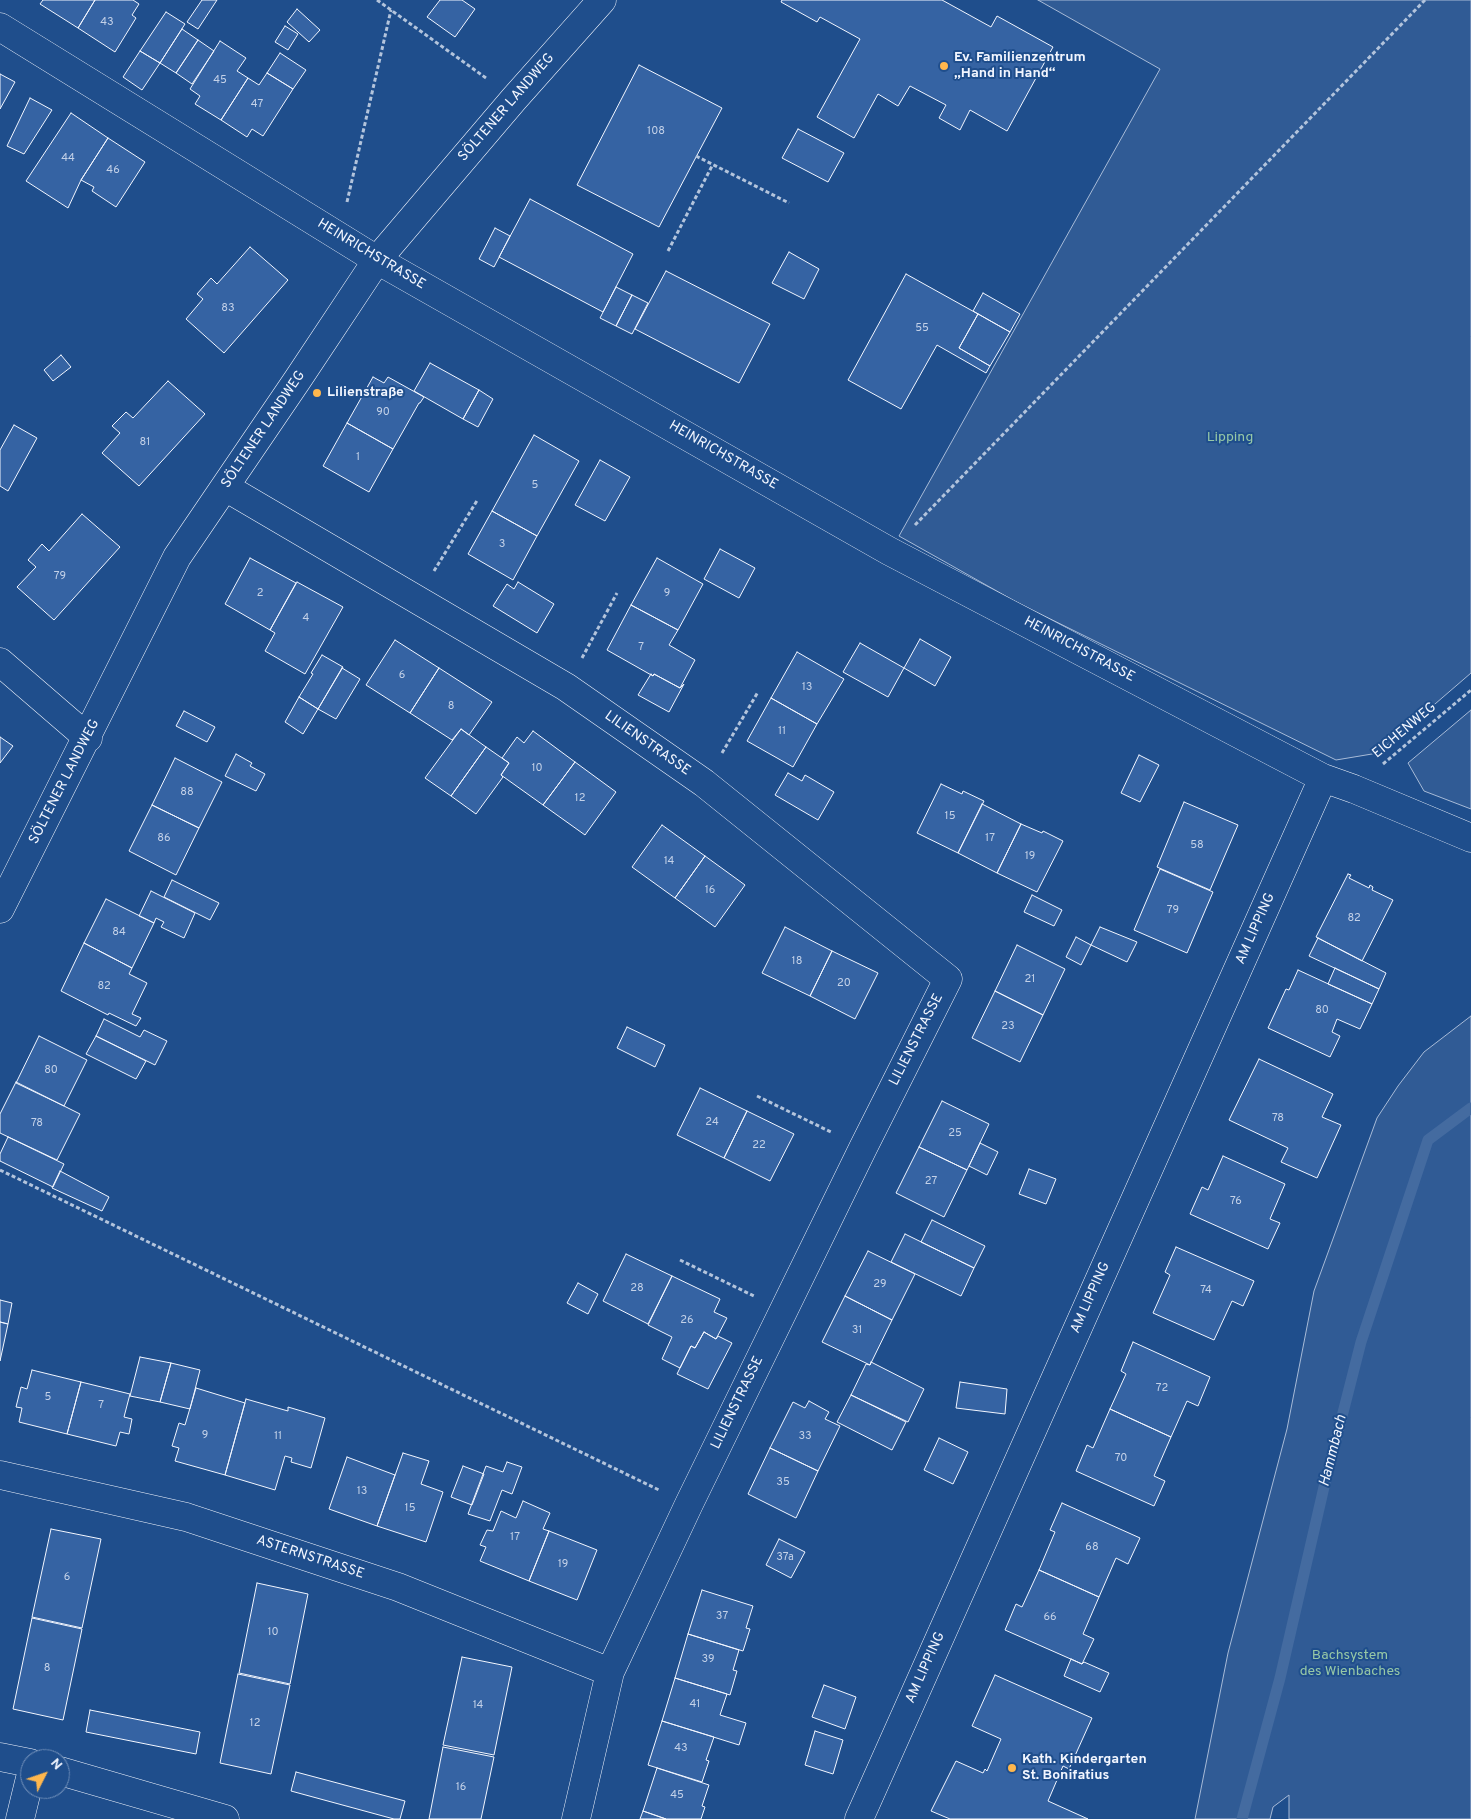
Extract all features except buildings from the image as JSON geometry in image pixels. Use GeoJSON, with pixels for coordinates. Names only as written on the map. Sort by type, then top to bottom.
{"type":"FeatureCollection","features":[{"type":"Feature","properties":{"kind":"street","name":"SÖLTENER LANDWEG"},"geometry":{"type":"LineString","coordinates":[[0,909],[88,738],[177,557],[377,260],[514,99],[602,0]]}},
{"type":"Feature","properties":{"kind":"street","name":"HEINRICHSTRASSE"},"geometry":{"type":"LineString","coordinates":[[0,27],[377,260],[890,551],[1323,778],[1471,838]]}},
{"type":"Feature","properties":{"kind":"street","name":"LILIENSTRASSE"},"geometry":{"type":"LineString","coordinates":[[225,488],[566,687],[704,783],[948,979],[689,1504],[610,1672],[576,1819]]}},
{"type":"Feature","properties":{"kind":"street"},"geometry":{"type":"LineString","coordinates":[[0,662],[88,738]]}},
{"type":"Feature","properties":{"kind":"street","name":"AM LIPPING"},"geometry":{"type":"LineString","coordinates":[[859,1819],[1323,778]]}},
{"type":"Feature","properties":{"kind":"street","name":"ASTERNSTRASSE"},"geometry":{"type":"LineString","coordinates":[[0,1475],[186,1517],[398,1587],[610,1672]]}},
{"type":"Feature","properties":{"kind":"street"},"geometry":{"type":"LineString","coordinates":[[0,1757],[20,1761]]}},
{"type":"Feature","properties":{"kind":"street"},"geometry":{"type":"LineString","coordinates":[[70,1775],[225,1819]]}},
{"type":"Feature","properties":{"kind":"street"},"geometry":{"type":"LineString","coordinates":[[20,1819],[25,1799]]}},
{"type":"Feature","properties":{"kind":"path"},"geometry":{"type":"LineString","coordinates":[[377,0],[514,99]]}},
{"type":"Feature","properties":{"kind":"path"},"geometry":{"type":"LineString","coordinates":[[890,551],[1424,0]]}},
{"type":"Feature","properties":{"kind":"path"},"geometry":{"type":"LineString","coordinates":[[339,237],[391,10]]}},
{"type":"Feature","properties":{"kind":"path"},"geometry":{"type":"LineString","coordinates":[[696,156],[712,166],[789,203]]}},
{"type":"Feature","properties":{"kind":"path"},"geometry":{"type":"LineString","coordinates":[[668,251],[712,166]]}},
{"type":"Feature","properties":{"kind":"path"},"geometry":{"type":"LineString","coordinates":[[416,600],[478,499]]}},
{"type":"Feature","properties":{"kind":"path"},"geometry":{"type":"LineString","coordinates":[[566,687],[617,593]]}},
{"type":"Feature","properties":{"kind":"path","name":"EICHENWEG"},"geometry":{"type":"LineString","coordinates":[[1354,789],[1471,690]]}},
{"type":"Feature","properties":{"kind":"path"},"geometry":{"type":"LineString","coordinates":[[704,783],[758,692]]}},
{"type":"Feature","properties":{"kind":"path"},"geometry":{"type":"LineString","coordinates":[[757,1096],[863,1148]]}},
{"type":"Feature","properties":{"kind":"path"},"geometry":{"type":"LineString","coordinates":[[0,1170],[689,1504]]}},
{"type":"Feature","properties":{"kind":"path"},"geometry":{"type":"LineString","coordinates":[[680,1260],[784,1311]]}},
{"type":"Feature","properties":{"kind":"shaded area","name":"Lipping"},"geometry":{"type":"Polygon","coordinates":[[[1038,0],[1471,0],[1471,673],[1378,753],[1336,760],[1018,603],[899,536],[1160,69],[1038,0]]]}},
{"type":"Feature","properties":{"kind":"shaded area"},"geometry":{"type":"Polygon","coordinates":[[[1471,710],[1471,809],[1424,791],[1408,763],[1471,710]]]}},
{"type":"Feature","properties":{"kind":"shaded area","name":"Bachsystem des Wienbaches"},"geometry":{"type":"Polygon","coordinates":[[[1471,1016],[1471,1819],[1289,1819],[1289,1795],[1273,1807],[1270,1819],[1195,1819],[1228,1653],[1287,1429],[1314,1291],[1377,1118],[1424,1052],[1471,1016]]]}},
{"type":"Feature","properties":{"kind":"waterway","name":"Hammbach"},"geometry":{"type":"LineString","coordinates":[[1242,1819],[1280,1678],[1324,1487],[1361,1342],[1428,1140],[1471,1108]]}},
{"type":"Feature","properties":{"kind":"place","name":"Ev. Familienzentrum „Hand in Hand“"},"geometry":{"type":"Point","coordinates":[944,66]}},
{"type":"Feature","properties":{"kind":"place","name":"Lilienstraße"},"geometry":{"type":"Point","coordinates":[317,393]}},
{"type":"Feature","properties":{"kind":"place","name":"Kath. Kindergarten St. Bonifatius"},"geometry":{"type":"Point","coordinates":[1012,1768]}}]}
